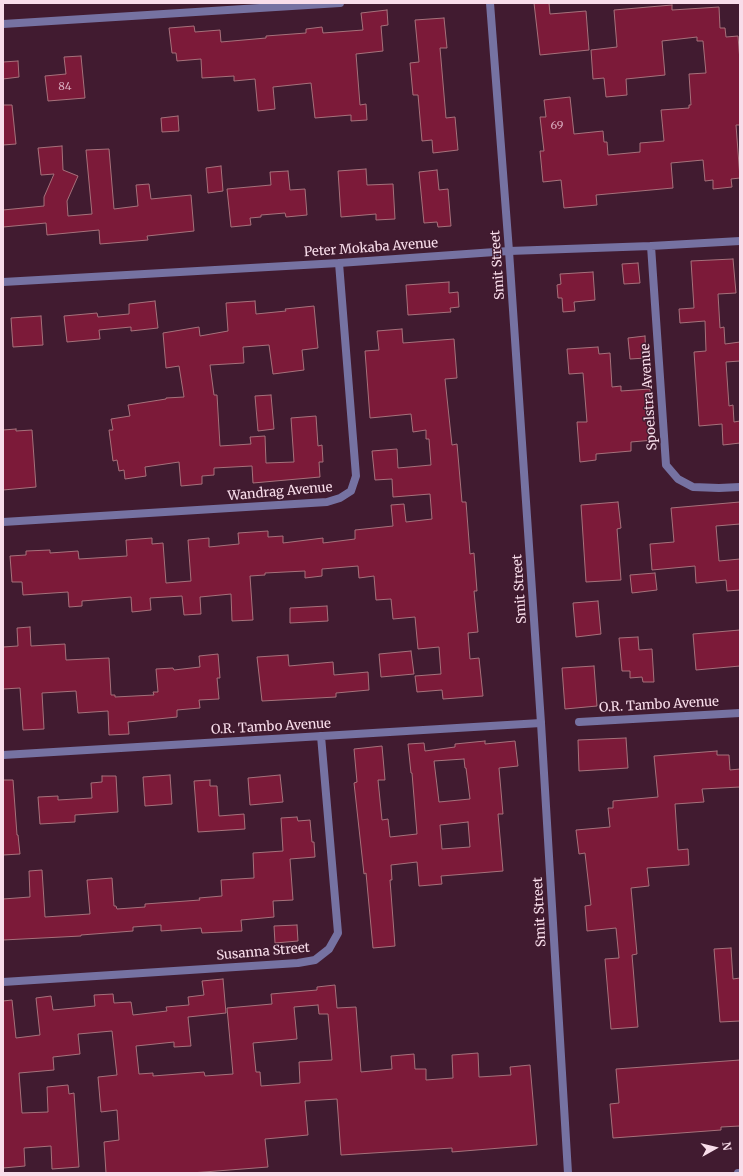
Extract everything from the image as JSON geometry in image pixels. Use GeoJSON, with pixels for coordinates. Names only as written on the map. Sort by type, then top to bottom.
{"type":"FeatureCollection","features":[{"type":"Feature","properties":{"kind":"street"},"geometry":{"type":"LineString","coordinates":[[3,24],[340,3]]}},
{"type":"Feature","properties":{"kind":"street","name":"Smit Street"},"geometry":{"type":"LineString","coordinates":[[490,3],[509,251],[541,723],[568,1173]]}},
{"type":"Feature","properties":{"kind":"street","name":"Peter Mokaba Avenue"},"geometry":{"type":"LineString","coordinates":[[3,282],[339,263],[509,251],[740,241]]}},
{"type":"Feature","properties":{"kind":"street","name":"Spoelstra Avenue"},"geometry":{"type":"LineString","coordinates":[[651,246],[666,465],[678,479],[693,486],[719,488],[740,487]]}},
{"type":"Feature","properties":{"kind":"street","name":"Wandrag Avenue"},"geometry":{"type":"LineString","coordinates":[[3,522],[327,502],[340,498],[351,491],[356,476],[339,263]]}},
{"type":"Feature","properties":{"kind":"street","name":"O.R. Tambo Avenue"},"geometry":{"type":"LineString","coordinates":[[579,722],[740,712]]}},
{"type":"Feature","properties":{"kind":"street","name":"O.R. Tambo Avenue"},"geometry":{"type":"LineString","coordinates":[[3,755],[541,723]]}},
{"type":"Feature","properties":{"kind":"street","name":"Susanna Street"},"geometry":{"type":"LineString","coordinates":[[3,982],[298,963],[315,960],[330,949],[338,932],[321,736]]}},
{"type":"Feature","properties":{"kind":"building"},"geometry":{"type":"Polygon","coordinates":[[[534,3],[549,3],[550,14],[586,11],[589,50],[540,55],[534,3]]]}},
{"type":"Feature","properties":{"kind":"building"},"geometry":{"type":"Polygon","coordinates":[[[672,5],[672,10],[719,7],[720,28],[725,28],[726,37],[738,36],[740,61],[740,125],[736,125],[740,178],[731,179],[732,187],[713,189],[713,180],[705,181],[703,160],[671,163],[673,188],[596,195],[597,205],[564,208],[561,180],[543,182],[540,151],[544,151],[540,117],[546,117],[544,100],[570,97],[574,134],[603,131],[604,142],[607,142],[608,155],[640,152],[640,143],[664,141],[661,110],[689,108],[689,105],[691,105],[689,74],[706,73],[703,41],[697,41],[697,37],[662,41],[665,75],[626,79],[627,95],[606,97],[604,78],[593,79],[591,50],[617,47],[614,10],[672,5]]]}},
{"type":"Feature","properties":{"kind":"building"},"geometry":{"type":"Polygon","coordinates":[[[387,10],[388,25],[381,26],[383,51],[356,54],[360,105],[366,104],[367,120],[351,121],[351,115],[315,118],[311,83],[273,87],[275,109],[258,111],[255,79],[234,81],[234,76],[202,78],[201,59],[177,61],[176,53],[172,53],[169,28],[194,26],[195,32],[220,30],[221,42],[266,38],[266,36],[306,33],[306,29],[322,27],[323,33],[363,30],[361,13],[387,10]]]}},
{"type":"Feature","properties":{"kind":"building"},"geometry":{"type":"Polygon","coordinates":[[[444,18],[447,48],[440,48],[446,118],[455,117],[458,150],[433,153],[432,140],[422,141],[418,95],[413,95],[410,63],[419,62],[415,20],[444,18]]]}},
{"type":"Feature","properties":{"kind":"building"},"geometry":{"type":"Polygon","coordinates":[[[81,56],[85,98],[48,101],[45,76],[66,74],[64,57],[81,56]]]}},
{"type":"Feature","properties":{"kind":"building"},"geometry":{"type":"Polygon","coordinates":[[[18,61],[19,77],[3,79],[3,62],[18,61]]]}},
{"type":"Feature","properties":{"kind":"building"},"geometry":{"type":"Polygon","coordinates":[[[3,105],[12,105],[16,144],[3,145],[3,105]]]}},
{"type":"Feature","properties":{"kind":"building"},"geometry":{"type":"Polygon","coordinates":[[[178,116],[179,131],[162,132],[161,118],[178,116]]]}},
{"type":"Feature","properties":{"kind":"building"},"geometry":{"type":"Polygon","coordinates":[[[62,146],[63,170],[78,176],[67,201],[68,216],[92,214],[86,150],[109,149],[114,209],[138,206],[136,185],[149,184],[151,199],[191,195],[194,231],[147,236],[148,240],[100,244],[99,230],[47,235],[46,223],[3,227],[3,210],[44,206],[44,197],[54,174],[41,175],[38,148],[62,146]]]}},
{"type":"Feature","properties":{"kind":"building"},"geometry":{"type":"Polygon","coordinates":[[[221,166],[223,191],[208,193],[206,168],[221,166]]]}},
{"type":"Feature","properties":{"kind":"building"},"geometry":{"type":"Polygon","coordinates":[[[366,169],[367,185],[393,184],[395,219],[376,220],[376,214],[341,217],[338,171],[366,169]]]}},
{"type":"Feature","properties":{"kind":"building"},"geometry":{"type":"Polygon","coordinates":[[[437,170],[439,190],[448,189],[451,226],[438,227],[437,222],[424,223],[419,172],[437,170]]]}},
{"type":"Feature","properties":{"kind":"building"},"geometry":{"type":"Polygon","coordinates":[[[288,171],[290,190],[305,189],[307,215],[286,217],[285,213],[261,215],[261,217],[250,218],[251,225],[231,227],[227,189],[271,185],[270,172],[288,171]]]}},
{"type":"Feature","properties":{"kind":"building"},"geometry":{"type":"Polygon","coordinates":[[[733,259],[736,293],[718,294],[720,328],[724,327],[725,344],[740,342],[740,361],[726,362],[729,406],[733,405],[734,422],[740,421],[740,443],[723,445],[722,424],[699,426],[694,352],[706,351],[705,321],[680,323],[679,309],[694,308],[691,261],[733,259]]]}},
{"type":"Feature","properties":{"kind":"building"},"geometry":{"type":"Polygon","coordinates":[[[638,263],[640,283],[624,284],[622,264],[638,263]]]}},
{"type":"Feature","properties":{"kind":"building"},"geometry":{"type":"Polygon","coordinates":[[[593,272],[595,300],[574,302],[575,311],[563,312],[562,298],[558,298],[557,285],[561,284],[560,274],[593,272]]]}},
{"type":"Feature","properties":{"kind":"building"},"geometry":{"type":"Polygon","coordinates":[[[449,282],[449,293],[458,292],[459,307],[450,308],[451,312],[408,315],[406,285],[449,282]]]}},
{"type":"Feature","properties":{"kind":"building"},"geometry":{"type":"Polygon","coordinates":[[[155,301],[158,328],[131,331],[131,327],[99,330],[100,339],[67,342],[64,316],[97,313],[98,317],[129,314],[129,304],[155,301]]]}},
{"type":"Feature","properties":{"kind":"building"},"geometry":{"type":"Polygon","coordinates":[[[255,301],[256,314],[314,306],[318,348],[302,350],[304,370],[273,374],[269,345],[243,347],[244,363],[210,365],[214,395],[217,395],[220,446],[251,444],[250,437],[265,436],[266,463],[294,462],[291,418],[316,416],[318,446],[322,445],[323,462],[319,462],[320,477],[253,483],[252,466],[214,468],[214,475],[202,476],[202,484],[181,486],[179,462],[145,467],[146,476],[125,479],[124,470],[119,471],[117,460],[113,461],[109,430],[113,430],[111,419],[130,416],[128,405],[166,398],[184,397],[179,366],[166,368],[163,333],[199,327],[200,336],[228,331],[226,303],[255,301]]]}},
{"type":"Feature","properties":{"kind":"building"},"geometry":{"type":"Polygon","coordinates":[[[41,316],[43,345],[13,347],[11,318],[41,316]]]}},
{"type":"Feature","properties":{"kind":"building"},"geometry":{"type":"Polygon","coordinates":[[[402,329],[403,343],[454,339],[457,378],[445,379],[452,445],[457,444],[462,502],[466,502],[470,554],[474,553],[477,591],[474,591],[478,632],[468,633],[470,659],[479,658],[483,696],[443,699],[442,690],[417,692],[415,676],[441,674],[439,647],[418,649],[415,617],[393,619],[391,599],[376,600],[374,576],[359,578],[358,566],[322,569],[322,576],[305,578],[305,571],[265,573],[265,575],[250,576],[253,620],[232,621],[231,594],[200,597],[201,614],[184,615],[182,596],[150,598],[151,610],[132,612],[131,597],[82,601],[82,606],[69,607],[68,592],[23,595],[22,582],[12,582],[10,556],[26,555],[26,551],[50,550],[50,553],[78,551],[79,559],[127,556],[126,540],[152,538],[152,544],[163,543],[166,583],[191,581],[188,540],[209,538],[209,547],[239,544],[238,533],[268,531],[268,537],[283,536],[283,543],[323,538],[323,543],[355,539],[355,530],[393,526],[391,505],[404,504],[406,522],[432,519],[430,494],[393,497],[392,479],[375,480],[372,451],[397,449],[398,468],[431,465],[429,439],[426,439],[426,430],[413,432],[411,414],[370,418],[365,351],[379,350],[377,331],[402,329]]]}},
{"type":"Feature","properties":{"kind":"building"},"geometry":{"type":"Polygon","coordinates":[[[645,336],[646,358],[630,359],[628,338],[645,336]]]}},
{"type":"Feature","properties":{"kind":"building"},"geometry":{"type":"Polygon","coordinates":[[[598,347],[599,354],[610,353],[612,387],[621,386],[621,391],[650,389],[654,440],[631,442],[631,451],[596,454],[596,460],[580,462],[577,422],[587,422],[583,373],[569,374],[567,349],[598,347]]]}},
{"type":"Feature","properties":{"kind":"building"},"geometry":{"type":"Polygon","coordinates":[[[271,395],[274,429],[258,431],[255,396],[271,395]]]}},
{"type":"Feature","properties":{"kind":"building"},"geometry":{"type":"Polygon","coordinates":[[[16,429],[16,431],[32,430],[36,487],[3,490],[3,430],[16,429]]]}},
{"type":"Feature","properties":{"kind":"building"},"geometry":{"type":"Polygon","coordinates":[[[618,502],[621,528],[617,529],[621,580],[586,582],[581,505],[618,502]]]}},
{"type":"Feature","properties":{"kind":"building"},"geometry":{"type":"Polygon","coordinates":[[[740,502],[740,524],[716,526],[719,561],[740,559],[740,590],[727,591],[726,580],[696,583],[695,566],[652,570],[650,544],[674,542],[671,508],[740,502]]]}},
{"type":"Feature","properties":{"kind":"building"},"geometry":{"type":"Polygon","coordinates":[[[655,573],[657,590],[632,593],[630,575],[655,573]]]}},
{"type":"Feature","properties":{"kind":"building"},"geometry":{"type":"Polygon","coordinates":[[[598,601],[601,634],[576,637],[573,603],[598,601]]]}},
{"type":"Feature","properties":{"kind":"building"},"geometry":{"type":"Polygon","coordinates":[[[327,606],[328,621],[290,623],[290,608],[327,606]]]}},
{"type":"Feature","properties":{"kind":"building"},"geometry":{"type":"Polygon","coordinates":[[[30,627],[31,646],[65,644],[66,660],[109,658],[111,695],[115,695],[115,697],[154,695],[153,692],[158,692],[156,669],[173,668],[174,670],[200,667],[199,656],[218,654],[220,678],[217,678],[219,699],[199,700],[200,708],[177,710],[177,717],[128,722],[129,734],[109,735],[108,711],[78,713],[76,691],[42,693],[44,729],[23,730],[20,688],[3,689],[3,647],[18,646],[17,628],[30,627]]]}},
{"type":"Feature","properties":{"kind":"building"},"geometry":{"type":"Polygon","coordinates":[[[740,630],[740,666],[696,670],[693,634],[740,630]]]}},
{"type":"Feature","properties":{"kind":"building"},"geometry":{"type":"Polygon","coordinates":[[[638,637],[639,650],[652,649],[654,682],[643,682],[642,677],[630,678],[630,671],[622,671],[619,638],[638,637]]]}},
{"type":"Feature","properties":{"kind":"building"},"geometry":{"type":"Polygon","coordinates":[[[411,651],[414,674],[381,677],[379,654],[411,651]]]}},
{"type":"Feature","properties":{"kind":"building"},"geometry":{"type":"Polygon","coordinates":[[[288,655],[289,666],[333,662],[334,675],[368,672],[369,690],[336,693],[336,697],[262,701],[257,657],[288,655]]]}},
{"type":"Feature","properties":{"kind":"building"},"geometry":{"type":"Polygon","coordinates":[[[594,666],[597,706],[565,709],[562,668],[594,666]]]}},
{"type":"Feature","properties":{"kind":"building"},"geometry":{"type":"Polygon","coordinates":[[[626,738],[628,768],[579,771],[578,740],[626,738]]]}},
{"type":"Feature","properties":{"kind":"building"},"geometry":{"type":"Polygon","coordinates":[[[485,741],[485,744],[515,741],[518,766],[499,768],[503,814],[498,814],[503,871],[441,876],[442,884],[419,886],[417,862],[391,865],[392,880],[390,880],[395,946],[373,948],[366,873],[364,874],[354,783],[357,782],[354,749],[382,746],[385,780],[378,780],[382,820],[388,819],[390,837],[417,834],[408,744],[424,743],[425,751],[455,747],[455,744],[485,741]],[[464,759],[434,761],[439,802],[470,799],[464,759]],[[468,822],[440,825],[442,849],[470,847],[468,822]]]}},
{"type":"Feature","properties":{"kind":"building"},"geometry":{"type":"Polygon","coordinates":[[[717,751],[717,755],[729,755],[730,770],[740,769],[740,787],[702,789],[704,802],[675,804],[678,850],[688,849],[689,865],[647,868],[649,886],[631,888],[637,954],[632,955],[638,1027],[611,1029],[605,959],[619,958],[616,928],[587,931],[585,906],[591,905],[585,853],[579,854],[576,830],[610,827],[608,808],[613,808],[613,801],[658,797],[654,756],[717,751]]]}},
{"type":"Feature","properties":{"kind":"building"},"geometry":{"type":"Polygon","coordinates":[[[170,775],[172,804],[145,806],[143,777],[170,775]]]}},
{"type":"Feature","properties":{"kind":"building"},"geometry":{"type":"Polygon","coordinates":[[[280,775],[283,802],[250,805],[248,778],[280,775]]]}},
{"type":"Feature","properties":{"kind":"building"},"geometry":{"type":"Polygon","coordinates":[[[102,776],[116,776],[118,812],[75,815],[75,822],[40,824],[38,797],[58,796],[58,800],[92,798],[91,783],[102,782],[102,776]]]}},
{"type":"Feature","properties":{"kind":"building"},"geometry":{"type":"Polygon","coordinates":[[[3,780],[13,780],[20,854],[3,855],[3,780]]]}},
{"type":"Feature","properties":{"kind":"building"},"geometry":{"type":"Polygon","coordinates":[[[210,780],[210,786],[217,786],[219,816],[244,814],[245,829],[198,832],[194,781],[210,780]]]}},
{"type":"Feature","properties":{"kind":"building"},"geometry":{"type":"Polygon","coordinates":[[[297,817],[298,821],[310,820],[315,857],[290,859],[293,900],[273,901],[274,917],[241,920],[242,931],[202,933],[201,928],[161,931],[161,925],[133,927],[133,931],[81,936],[3,940],[3,899],[30,897],[29,871],[42,870],[45,917],[90,914],[87,880],[112,878],[114,906],[116,906],[117,909],[145,907],[145,904],[200,900],[199,898],[222,896],[221,880],[254,878],[253,853],[283,851],[281,818],[297,817]]]}},
{"type":"Feature","properties":{"kind":"building"},"geometry":{"type":"Polygon","coordinates":[[[297,925],[298,941],[275,943],[274,926],[297,925]]]}},
{"type":"Feature","properties":{"kind":"building"},"geometry":{"type":"Polygon","coordinates":[[[731,948],[733,979],[740,978],[740,1021],[720,1022],[714,949],[731,948]]]}},
{"type":"Feature","properties":{"kind":"building"},"geometry":{"type":"Polygon","coordinates":[[[223,979],[226,1013],[188,1017],[191,1046],[174,1047],[174,1042],[136,1046],[139,1074],[153,1073],[153,1076],[204,1072],[205,1076],[233,1074],[227,1008],[272,1004],[271,994],[317,990],[317,987],[335,985],[337,1008],[356,1007],[361,1072],[392,1069],[391,1056],[414,1054],[415,1069],[426,1069],[426,1080],[453,1078],[452,1055],[478,1053],[479,1077],[511,1075],[510,1067],[530,1065],[537,1145],[452,1152],[452,1148],[341,1155],[337,1099],[305,1101],[308,1135],[265,1139],[268,1167],[191,1173],[106,1173],[104,1142],[119,1140],[117,1110],[101,1112],[98,1077],[117,1075],[112,1031],[78,1034],[80,1054],[53,1057],[54,1070],[19,1073],[22,1113],[48,1112],[47,1087],[68,1085],[69,1094],[74,1093],[79,1167],[52,1169],[51,1146],[24,1148],[25,1166],[3,1168],[3,1001],[12,1000],[16,1038],[40,1035],[36,998],[51,996],[53,1010],[95,1006],[94,995],[113,994],[114,1003],[131,1002],[133,1015],[167,1011],[166,1007],[189,1005],[188,997],[204,995],[202,981],[223,979]],[[318,1005],[294,1007],[297,1039],[253,1043],[256,1072],[260,1072],[261,1086],[300,1083],[299,1062],[332,1060],[328,1014],[319,1014],[318,1005]]]}},
{"type":"Feature","properties":{"kind":"building"},"geometry":{"type":"Polygon","coordinates":[[[740,1060],[740,1126],[721,1127],[721,1130],[613,1138],[610,1104],[619,1103],[616,1069],[740,1060]]]}}]}
